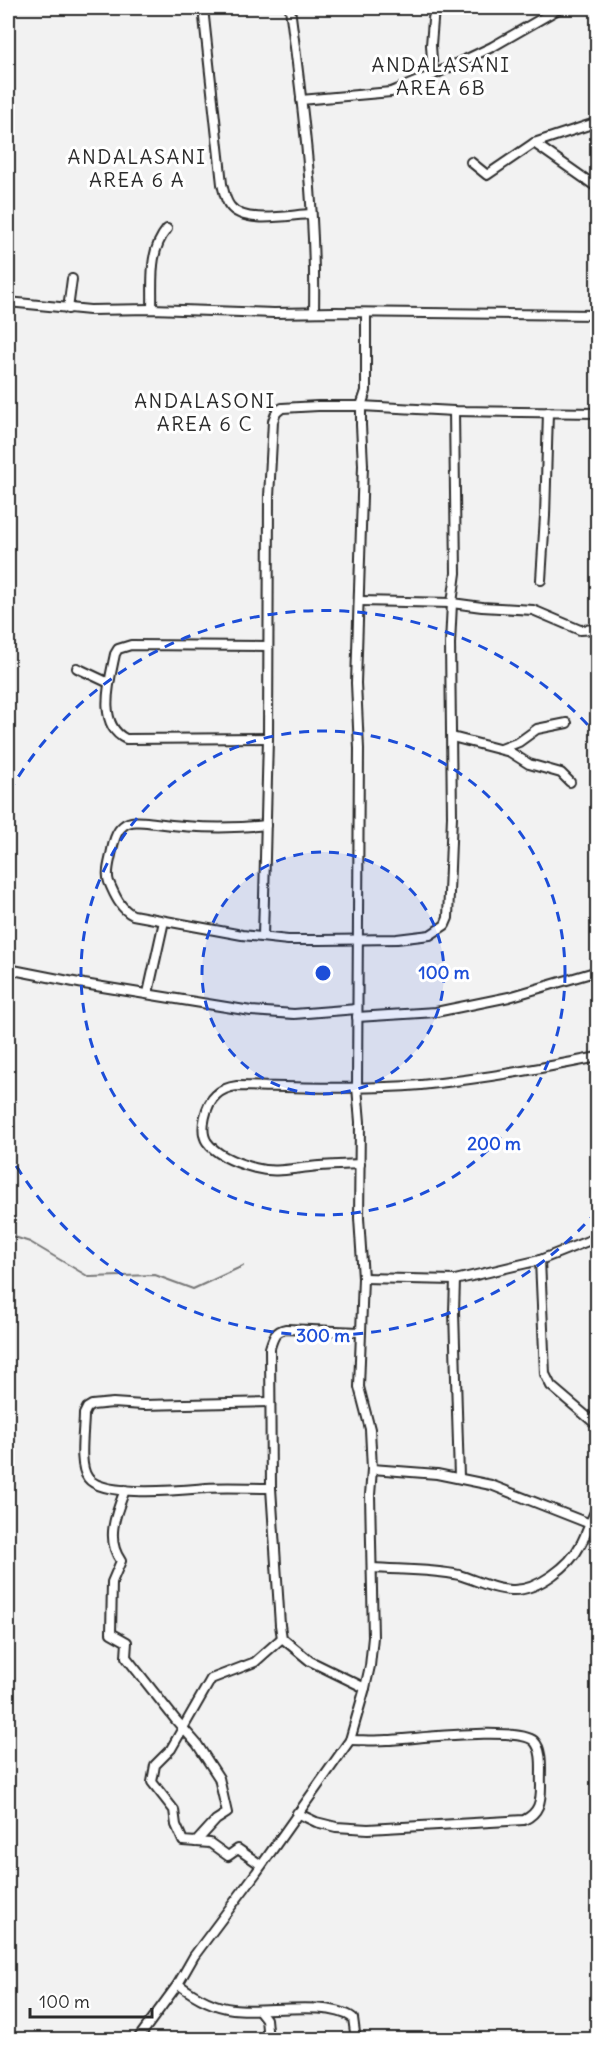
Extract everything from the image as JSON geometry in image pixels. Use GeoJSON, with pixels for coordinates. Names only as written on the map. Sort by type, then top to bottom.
{"type":"FeatureCollection","features":[{"type":"Feature","properties":{"kind":"street"},"geometry":{"type":"LineString","coordinates":[[203,8],[222,184],[229,206],[237,214],[257,218],[310,213]]}},
{"type":"Feature","properties":{"kind":"street"},"geometry":{"type":"LineString","coordinates":[[290,8],[307,153],[315,260],[314,312]]}},
{"type":"Feature","properties":{"kind":"street"},"geometry":{"type":"LineString","coordinates":[[433,75],[431,45],[434,8]]}},
{"type":"Feature","properties":{"kind":"street"},"geometry":{"type":"LineString","coordinates":[[301,100],[384,94],[433,75],[492,47],[559,8]]}},
{"type":"Feature","properties":{"kind":"street"},"geometry":{"type":"LineString","coordinates":[[471,162],[487,175],[534,144],[597,122]]}},
{"type":"Feature","properties":{"kind":"street"},"geometry":{"type":"LineString","coordinates":[[534,144],[597,188]]}},
{"type":"Feature","properties":{"kind":"street"},"geometry":{"type":"LineString","coordinates":[[152,309],[153,260],[160,237],[167,229]]}},
{"type":"Feature","properties":{"kind":"street"},"geometry":{"type":"LineString","coordinates":[[68,309],[72,279]]}},
{"type":"Feature","properties":{"kind":"street"},"geometry":{"type":"LineString","coordinates":[[8,302],[68,309],[597,315]]}},
{"type":"Feature","properties":{"kind":"street"},"geometry":{"type":"LineString","coordinates":[[137,2040],[178,1984],[194,1956],[350,1740],[370,1666],[373,1637],[370,1495],[372,1469],[370,1429],[359,1387],[363,1278],[359,1218],[360,1122],[357,1087],[359,749],[356,683],[363,465],[361,406],[366,391],[366,313]]}},
{"type":"Feature","properties":{"kind":"street"},"geometry":{"type":"LineString","coordinates":[[263,937],[268,738],[269,497],[273,421],[276,413],[282,408],[289,407],[361,406],[454,411],[597,413]]}},
{"type":"Feature","properties":{"kind":"street"},"geometry":{"type":"LineString","coordinates":[[266,825],[238,828],[132,822],[123,826],[115,838],[108,871],[110,884],[128,913],[242,935],[288,940],[397,939],[430,935],[445,925],[448,918],[452,816],[450,644],[456,573],[454,411]]}},
{"type":"Feature","properties":{"kind":"street"},"geometry":{"type":"LineString","coordinates":[[541,580],[546,516],[548,412]]}},
{"type":"Feature","properties":{"kind":"street"},"geometry":{"type":"LineString","coordinates":[[360,600],[452,603],[533,610],[580,630],[597,629]]}},
{"type":"Feature","properties":{"kind":"street"},"geometry":{"type":"LineString","coordinates":[[268,646],[148,645],[122,647],[116,654],[107,696],[109,718],[113,729],[126,739],[268,738]]}},
{"type":"Feature","properties":{"kind":"street"},"geometry":{"type":"LineString","coordinates":[[77,668],[109,683]]}},
{"type":"Feature","properties":{"kind":"street"},"geometry":{"type":"LineString","coordinates":[[501,749],[519,742],[537,729],[567,723]]}},
{"type":"Feature","properties":{"kind":"street"},"geometry":{"type":"LineString","coordinates":[[452,738],[510,752],[529,764],[561,773],[570,782]]}},
{"type":"Feature","properties":{"kind":"street"},"geometry":{"type":"LineString","coordinates":[[148,993],[164,921]]}},
{"type":"Feature","properties":{"kind":"street"},"geometry":{"type":"LineString","coordinates":[[8,969],[84,984],[251,1011],[294,1014],[436,1012],[509,997],[597,971]]}},
{"type":"Feature","properties":{"kind":"street"},"geometry":{"type":"LineString","coordinates":[[360,1164],[284,1171],[242,1164],[218,1152],[207,1142],[204,1134],[205,1118],[212,1099],[227,1088],[237,1086],[419,1085],[512,1074],[597,1057]]}},
{"type":"Feature","properties":{"kind":"street"},"geometry":{"type":"LineString","coordinates":[[363,1278],[455,1280],[540,1260],[597,1238]]}},
{"type":"Feature","properties":{"kind":"street"},"geometry":{"type":"LineString","coordinates":[[540,1260],[545,1374],[551,1386],[597,1426]]}},
{"type":"Feature","properties":{"kind":"street"},"geometry":{"type":"LineString","coordinates":[[455,1280],[459,1477]]}},
{"type":"Feature","properties":{"kind":"street"},"geometry":{"type":"LineString","coordinates":[[360,1332],[280,1330],[275,1335],[270,1348],[271,1488],[282,1638],[310,1661],[365,1688]]}},
{"type":"Feature","properties":{"kind":"street"},"geometry":{"type":"LineString","coordinates":[[270,1402],[92,1405],[84,1414],[83,1443],[84,1471],[88,1479],[96,1485],[125,1490],[173,1491],[206,1488],[271,1488]]}},
{"type":"Feature","properties":{"kind":"street"},"geometry":{"type":"LineString","coordinates":[[372,1469],[459,1477],[490,1485],[597,1527]]}},
{"type":"Feature","properties":{"kind":"street"},"geometry":{"type":"LineString","coordinates":[[125,1490],[112,1534],[114,1552],[121,1561],[112,1582],[111,1633],[127,1642],[126,1657],[197,1744],[219,1778],[227,1813],[216,1820],[196,1842]]}},
{"type":"Feature","properties":{"kind":"street"},"geometry":{"type":"LineString","coordinates":[[372,1568],[437,1572],[509,1590],[523,1590],[536,1584],[566,1563],[582,1543],[588,1523],[597,1506]]}},
{"type":"Feature","properties":{"kind":"street"},"geometry":{"type":"LineString","coordinates":[[261,1865],[238,1849],[228,1856],[210,1843],[183,1840],[176,1826],[174,1810],[152,1782],[155,1765],[171,1749],[211,1679],[255,1662],[282,1638]]}},
{"type":"Feature","properties":{"kind":"street"},"geometry":{"type":"LineString","coordinates":[[297,1813],[316,1822],[336,1827],[368,1829],[524,1820],[536,1812],[539,1807],[541,1798],[540,1754],[535,1742],[528,1737],[491,1734],[350,1740]]}},
{"type":"Feature","properties":{"kind":"street"},"geometry":{"type":"LineString","coordinates":[[178,1984],[215,2005],[232,2009],[309,2009],[339,2012],[353,2018],[356,2040]]}},
{"type":"Feature","properties":{"kind":"street"},"geometry":{"type":"LineString","coordinates":[[259,2010],[266,2019],[268,2040]]}},
{"type":"Feature","properties":{"kind":"waterway"},"geometry":{"type":"LineString","coordinates":[[8,1235],[30,1242],[89,1277],[155,1275],[193,1289],[243,1266]]}},
{"type":"Feature","properties":{"kind":"district","name":"ANDALASANI AREA 6B"},"geometry":{"type":"Point","coordinates":[441,76]}},
{"type":"Feature","properties":{"kind":"district","name":"ANDALASANI AREA 6 A"},"geometry":{"type":"Point","coordinates":[137,168]}},
{"type":"Feature","properties":{"kind":"district","name":"ANDALASONI AREA 6 C"},"geometry":{"type":"Point","coordinates":[205,412]}}]}
